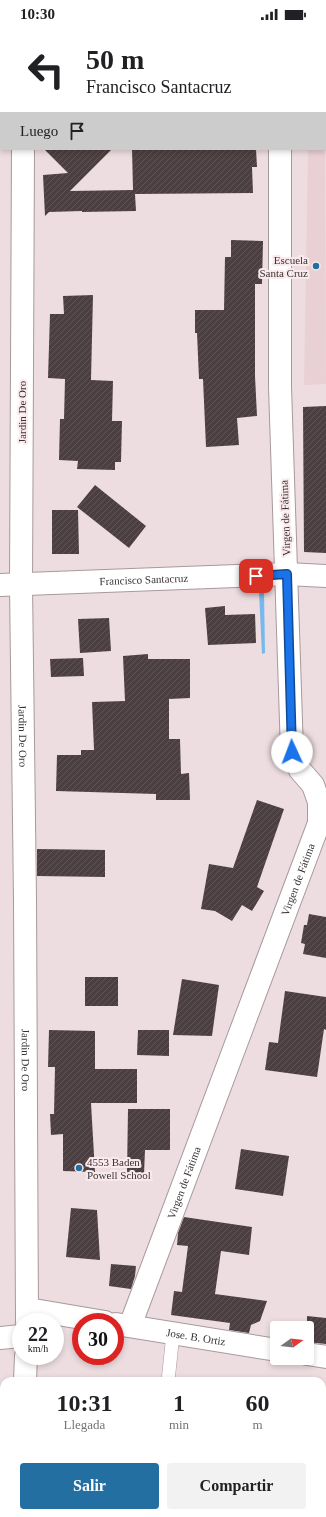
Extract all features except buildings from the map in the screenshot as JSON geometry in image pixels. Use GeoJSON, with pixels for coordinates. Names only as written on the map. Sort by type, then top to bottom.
{"type":"FeatureCollection","features":[{"type":"Feature","properties":{"kind":"street","name":"Jardin De Oro"},"geometry":{"type":"LineString","coordinates":[[23,150],[10,585],[27,1313]]}},
{"type":"Feature","properties":{"kind":"street","name":"Virgen de Fátima"},"geometry":{"type":"LineString","coordinates":[[124,1320],[319,823],[320,802],[313,785],[300,770],[292,752],[280,387],[280,150]]}},
{"type":"Feature","properties":{"kind":"street","name":"Francisco Santacruz"},"geometry":{"type":"LineString","coordinates":[[10,585],[287,574],[326,576]]}},
{"type":"Feature","properties":{"kind":"street","name":"Jose. B. Ortiz"},"geometry":{"type":"LineString","coordinates":[[124,1325],[270,1349]]}},
{"type":"Feature","properties":{"kind":"street"},"geometry":{"type":"LineString","coordinates":[[0,1338],[12,1337]]}},
{"type":"Feature","properties":{"kind":"street"},"geometry":{"type":"LineString","coordinates":[[314,1355],[326,1357]]}},
{"type":"Feature","properties":{"kind":"street"},"geometry":{"type":"LineString","coordinates":[[25,1377],[26,1365]]}},
{"type":"Feature","properties":{"kind":"lane"},"geometry":{"type":"LineString","coordinates":[[168,1377],[173,1334]]}},
{"type":"Feature","properties":{"kind":"shaded area","name":"Escuela Santa Cruz"},"geometry":{"type":"Polygon","coordinates":[[[308,150],[325,150],[326,384],[304,385],[308,150]]]}},
{"type":"Feature","properties":{"kind":"water"},"geometry":{"type":"Polygon","coordinates":[[[264,591],[265,653],[262,654],[259,592],[264,591]]]}},
{"type":"Feature","properties":{"kind":"place","name":"Escuela Santa Cruz"},"geometry":{"type":"Point","coordinates":[316,266]}},
{"type":"Feature","properties":{"kind":"place","name":"4553 Baden Powell School"},"geometry":{"type":"Point","coordinates":[79,1168]}},
{"type":"Feature","properties":{"kind":"route"},"geometry":{"type":"LineString","coordinates":[[256,576],[287,574],[292,752]]}}]}
